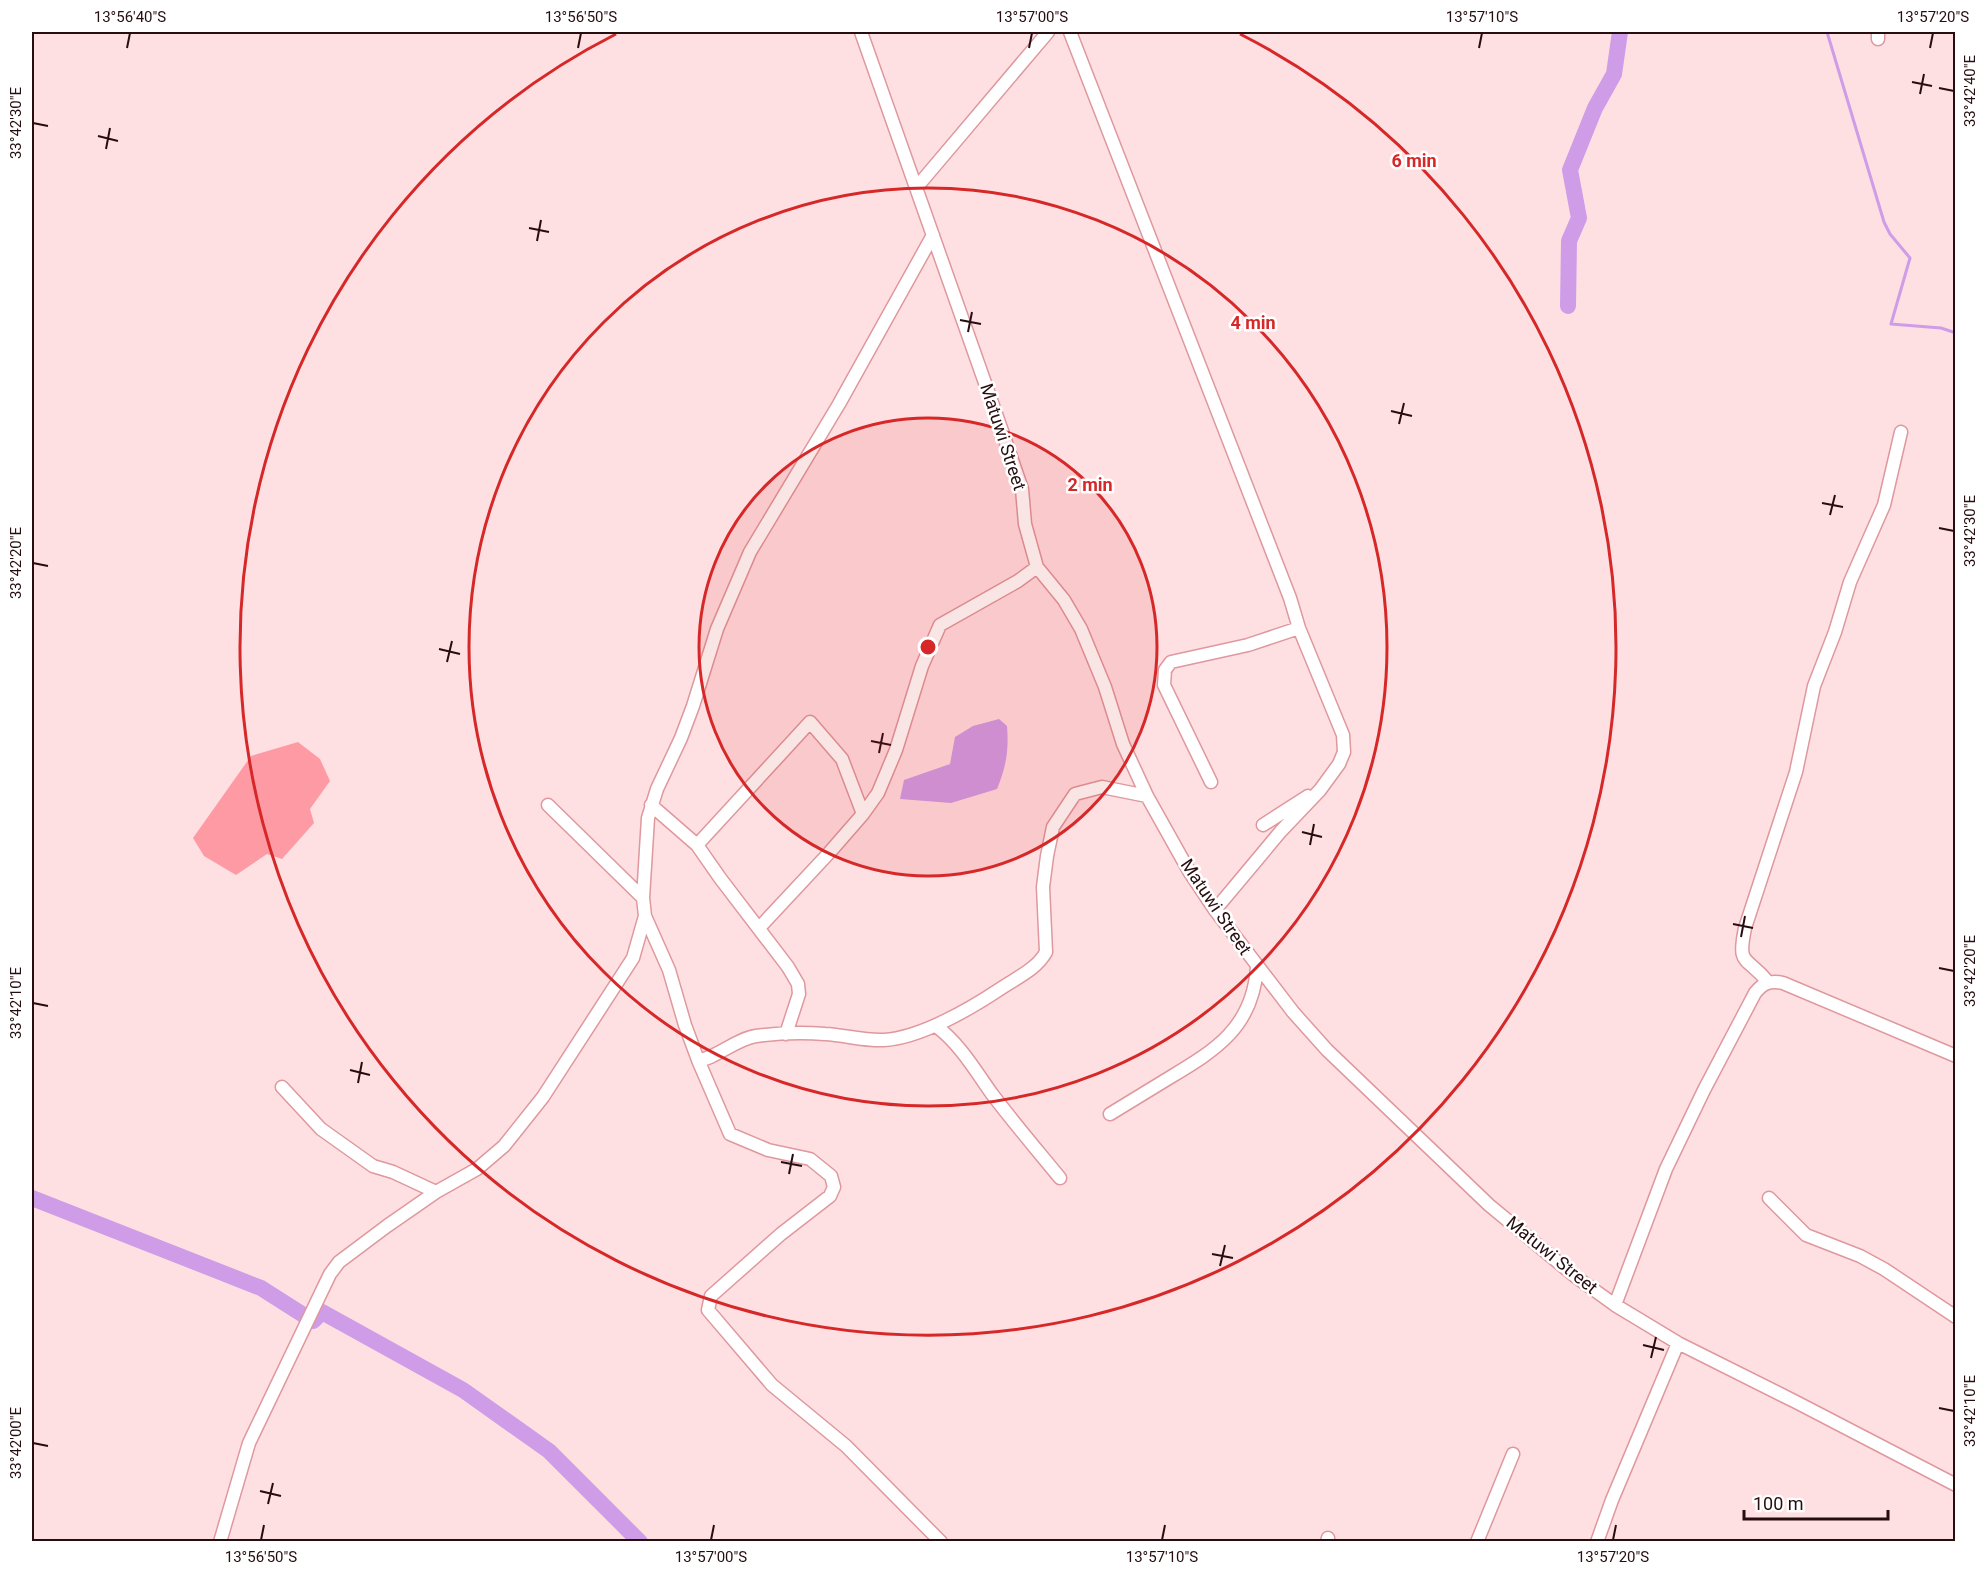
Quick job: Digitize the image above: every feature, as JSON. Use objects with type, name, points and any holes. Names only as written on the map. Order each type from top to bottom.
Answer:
[{"type":"street","name":"Matuwi Street","points":[[861,32],[1022,489],[1025,524],[1037,567],[1064,600],[1081,629],[1105,687],[1123,744],[1147,796],[1190,872],[1257,967],[1327,1050],[1443,1162],[1539,1247],[1615,1305],[1678,1343],[1956,1485]]},
{"type":"street","points":[[916,188],[1048,32]]},
{"type":"street","points":[[1070,32],[1290,598],[1299,628],[1343,735],[1344,752],[1339,764],[1215,910]]},
{"type":"street","points":[[933,235],[839,404],[750,552],[717,629],[681,738],[651,805],[648,818],[643,898],[645,915],[669,970],[685,1025],[730,1134],[768,1150],[810,1159],[831,1176],[834,1187],[830,1196],[781,1234],[711,1296],[708,1310],[772,1385],[846,1446],[941,1542]]},
{"type":"street","points":[[1768,982],[1744,959],[1742,953],[1745,928],[1796,772],[1814,686],[1835,632],[1850,582],[1884,505],[1901,432]]},
{"type":"street","points":[[760,927],[863,814],[878,794],[896,750],[922,666],[940,625],[1018,581],[1037,567]]},
{"type":"street","points":[[1211,782],[1164,685],[1165,670],[1171,662],[1248,645],[1299,628]]},
{"type":"street","points":[[697,845],[810,722],[842,759],[863,814]]},
{"type":"street","points":[[698,1060],[706,1060],[746,1039],[786,1034],[824,1034],[887,1040],[936,1026],[992,995],[1041,961],[1046,952],[1043,887],[1053,827],[1075,794],[1102,787],[1147,796]]},
{"type":"street","points":[[1263,825],[1320,789]]},
{"type":"street","points":[[548,805],[643,898]]},
{"type":"street","points":[[651,805],[697,845],[788,967],[798,984],[797,1002],[786,1034]]},
{"type":"street","points":[[220,1542],[249,1443],[330,1274],[339,1262],[436,1192],[477,1169],[504,1146],[528,1118],[561,1072],[594,1015],[633,958],[645,915]]},
{"type":"street","points":[[1110,1114],[1199,1061],[1230,1035],[1251,1000],[1257,967]]},
{"type":"street","points":[[1615,1305],[1666,1169],[1755,993],[1761,986],[1768,982],[1783,983],[1956,1056]]},
{"type":"street","points":[[936,1026],[948,1035],[963,1053],[993,1095],[1060,1178]]},
{"type":"street","points":[[282,1087],[321,1129],[373,1166],[393,1172],[436,1192]]},
{"type":"street","points":[[1769,1198],[1806,1235],[1860,1256],[1884,1269],[1956,1317]]},
{"type":"street","points":[[1597,1542],[1612,1500],[1678,1343]]},
{"type":"street","points":[[1477,1542],[1513,1454]]},
{"type":"shaded area","points":[[999,719],[1007,726],[1008,743],[1005,766],[997,789],[951,803],[900,799],[904,780],[950,764],[955,737],[973,726]]},
{"type":"shaded area","points":[[298,742],[320,759],[330,781],[310,809],[314,823],[282,859],[267,854],[236,875],[204,856],[193,838],[251,756]]},
{"type":"waterway","points":[[1568,306],[1569,241],[1579,218],[1570,170],[1595,108],[1614,74],[1620,32]]},
{"type":"waterway","points":[[1827,32],[1884,222],[1890,234],[1910,258],[1891,324],[1941,328],[1956,333]]},
{"type":"waterway","points":[[32,1198],[261,1288],[305,1316]]},
{"type":"waterway","points":[[313,1321],[322,1312],[463,1390],[549,1451],[640,1542]]}]
